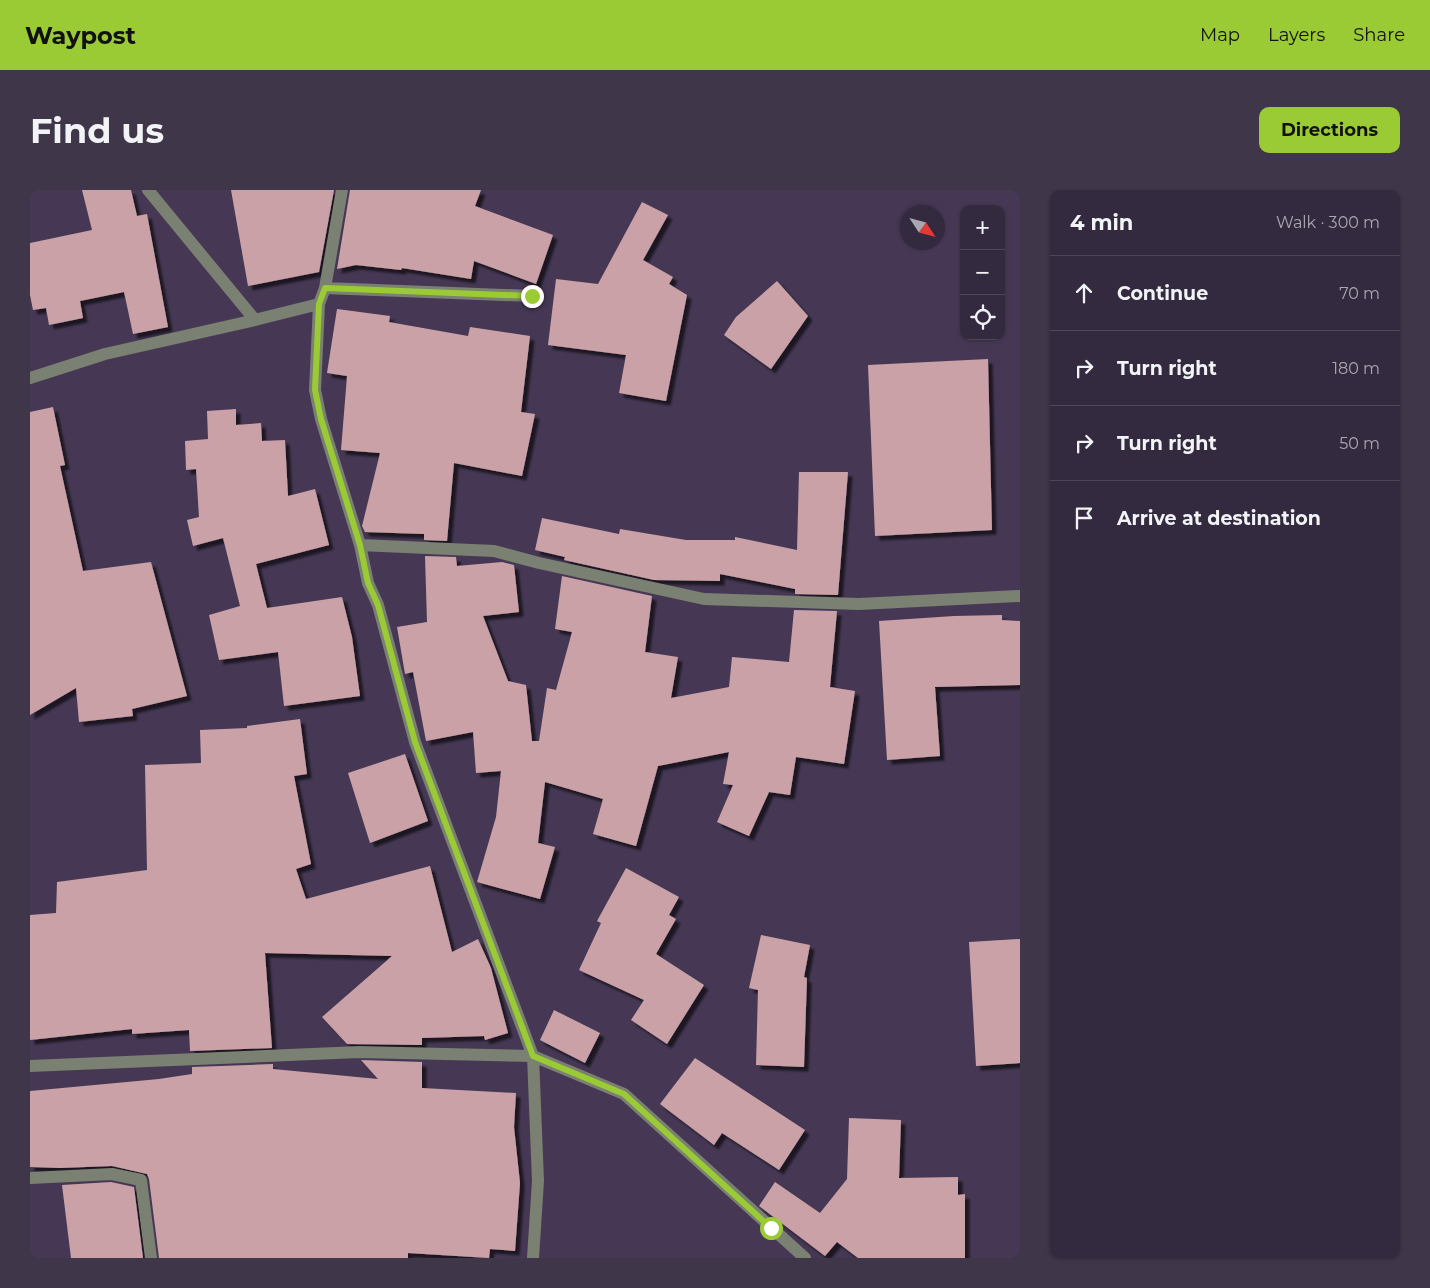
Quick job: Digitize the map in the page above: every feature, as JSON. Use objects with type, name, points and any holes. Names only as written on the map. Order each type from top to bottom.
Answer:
[{"type":"street","points":[[148,190],[255,320]]},
{"type":"street","points":[[342,190],[325,288],[319,304],[315,390],[321,419],[360,545],[368,583],[378,605],[415,742],[533,1056],[538,1181],[534,1258]]},
{"type":"street","points":[[325,288],[532,296]]},
{"type":"street","points":[[30,378],[105,354],[319,304]]},
{"type":"street","points":[[360,545],[494,551],[539,563],[704,599],[859,604],[1020,596]]},
{"type":"street","points":[[30,1066],[359,1052],[533,1056],[624,1094],[805,1258]]},
{"type":"street","points":[[30,1178],[112,1174],[141,1180],[150,1258]]},
{"type":"building","points":[[82,190],[131,190],[137,216],[147,214],[168,327],[133,334],[124,292],[80,301],[83,318],[49,325],[46,308],[33,310],[30,295],[30,243],[92,230]]},
{"type":"building","points":[[231,190],[334,190],[319,272],[248,286]]},
{"type":"building","points":[[350,190],[481,190],[475,206],[553,235],[536,284],[474,261],[471,279],[402,268],[401,270],[356,265],[337,269]]},
{"type":"building","points":[[642,202],[668,215],[643,260],[673,277],[669,284],[687,295],[666,401],[619,393],[626,355],[548,345],[556,279],[598,284]]},
{"type":"building","points":[[777,281],[808,316],[771,369],[724,335],[736,317]]},
{"type":"building","points":[[337,309],[390,316],[389,322],[468,336],[470,327],[530,336],[521,412],[535,414],[522,476],[454,463],[447,541],[424,540],[424,534],[365,532],[362,526],[380,453],[341,450],[347,376],[327,373]]},
{"type":"building","points":[[988,359],[992,530],[875,536],[868,365]]},
{"type":"building","points":[[53,407],[65,465],[60,466],[83,571],[151,562],[187,696],[132,709],[133,716],[79,722],[76,688],[30,715],[30,412]]},
{"type":"building","points":[[236,409],[236,425],[261,423],[262,441],[285,440],[288,496],[315,489],[329,545],[256,564],[267,608],[342,597],[352,637],[360,696],[284,706],[278,652],[219,660],[209,615],[240,606],[223,538],[193,546],[187,520],[199,517],[196,469],[186,470],[185,441],[208,439],[207,411]]},
{"type":"building","points":[[799,472],[848,472],[838,595],[795,594],[795,589],[720,574],[720,581],[654,580],[564,560],[565,557],[535,550],[542,518],[619,534],[620,529],[686,540],[735,540],[735,537],[797,550]]},
{"type":"building","points":[[425,556],[456,557],[457,566],[502,562],[514,565],[519,612],[483,616],[508,681],[526,685],[532,741],[539,741],[547,688],[556,690],[572,632],[555,629],[562,576],[652,596],[645,652],[678,657],[671,698],[729,687],[732,657],[789,662],[794,610],[837,611],[830,687],[855,691],[844,764],[796,757],[790,795],[769,792],[749,836],[717,822],[733,785],[723,784],[729,752],[658,766],[636,846],[593,834],[603,799],[545,782],[538,843],[555,847],[540,899],[477,882],[496,817],[501,771],[476,773],[473,732],[426,741],[413,672],[405,674],[397,627],[427,622]]},
{"type":"building","points":[[1002,615],[1002,620],[1020,621],[1020,685],[935,687],[940,756],[887,760],[879,621]]},
{"type":"building","points":[[300,719],[307,774],[294,776],[311,864],[296,869],[306,899],[430,866],[452,952],[478,939],[491,968],[508,1033],[485,1040],[484,1036],[422,1038],[422,1045],[347,1044],[322,1017],[392,956],[265,953],[272,1048],[190,1051],[189,1030],[132,1034],[132,1029],[30,1040],[30,915],[56,913],[57,882],[147,870],[145,765],[201,763],[200,730],[247,728],[247,726]]},
{"type":"building","points":[[405,754],[428,821],[370,843],[348,773]]},
{"type":"building","points":[[626,868],[679,897],[669,915],[676,919],[656,954],[704,985],[667,1044],[631,1020],[644,1000],[579,970],[601,923],[597,921]]},
{"type":"building","points":[[761,935],[810,945],[804,977],[807,978],[804,1067],[756,1065],[758,990],[749,988]]},
{"type":"building","points":[[1020,939],[1020,1063],[976,1066],[969,942]]},
{"type":"building","points":[[554,1010],[600,1033],[585,1063],[540,1040]]},
{"type":"building","points":[[695,1058],[805,1130],[779,1170],[722,1133],[714,1145],[660,1104]]},
{"type":"building","points":[[361,1060],[422,1062],[422,1088],[516,1093],[514,1127],[520,1183],[515,1251],[490,1249],[489,1258],[408,1253],[408,1258],[159,1258],[147,1174],[112,1166],[30,1167],[30,1091],[159,1079],[192,1074],[192,1067],[273,1064],[273,1069],[378,1079]]},
{"type":"building","points":[[849,1118],[901,1120],[899,1178],[958,1177],[958,1195],[965,1194],[965,1258],[858,1258],[837,1242],[825,1256],[759,1206],[775,1182],[820,1213],[847,1179]]},
{"type":"building","points":[[111,1182],[134,1187],[143,1258],[71,1258],[62,1185]]},
{"type":"route","points":[[532,296],[325,288],[319,304],[315,390],[321,419],[360,545],[368,583],[378,605],[415,742],[533,1056],[624,1094],[771,1228]]}]
